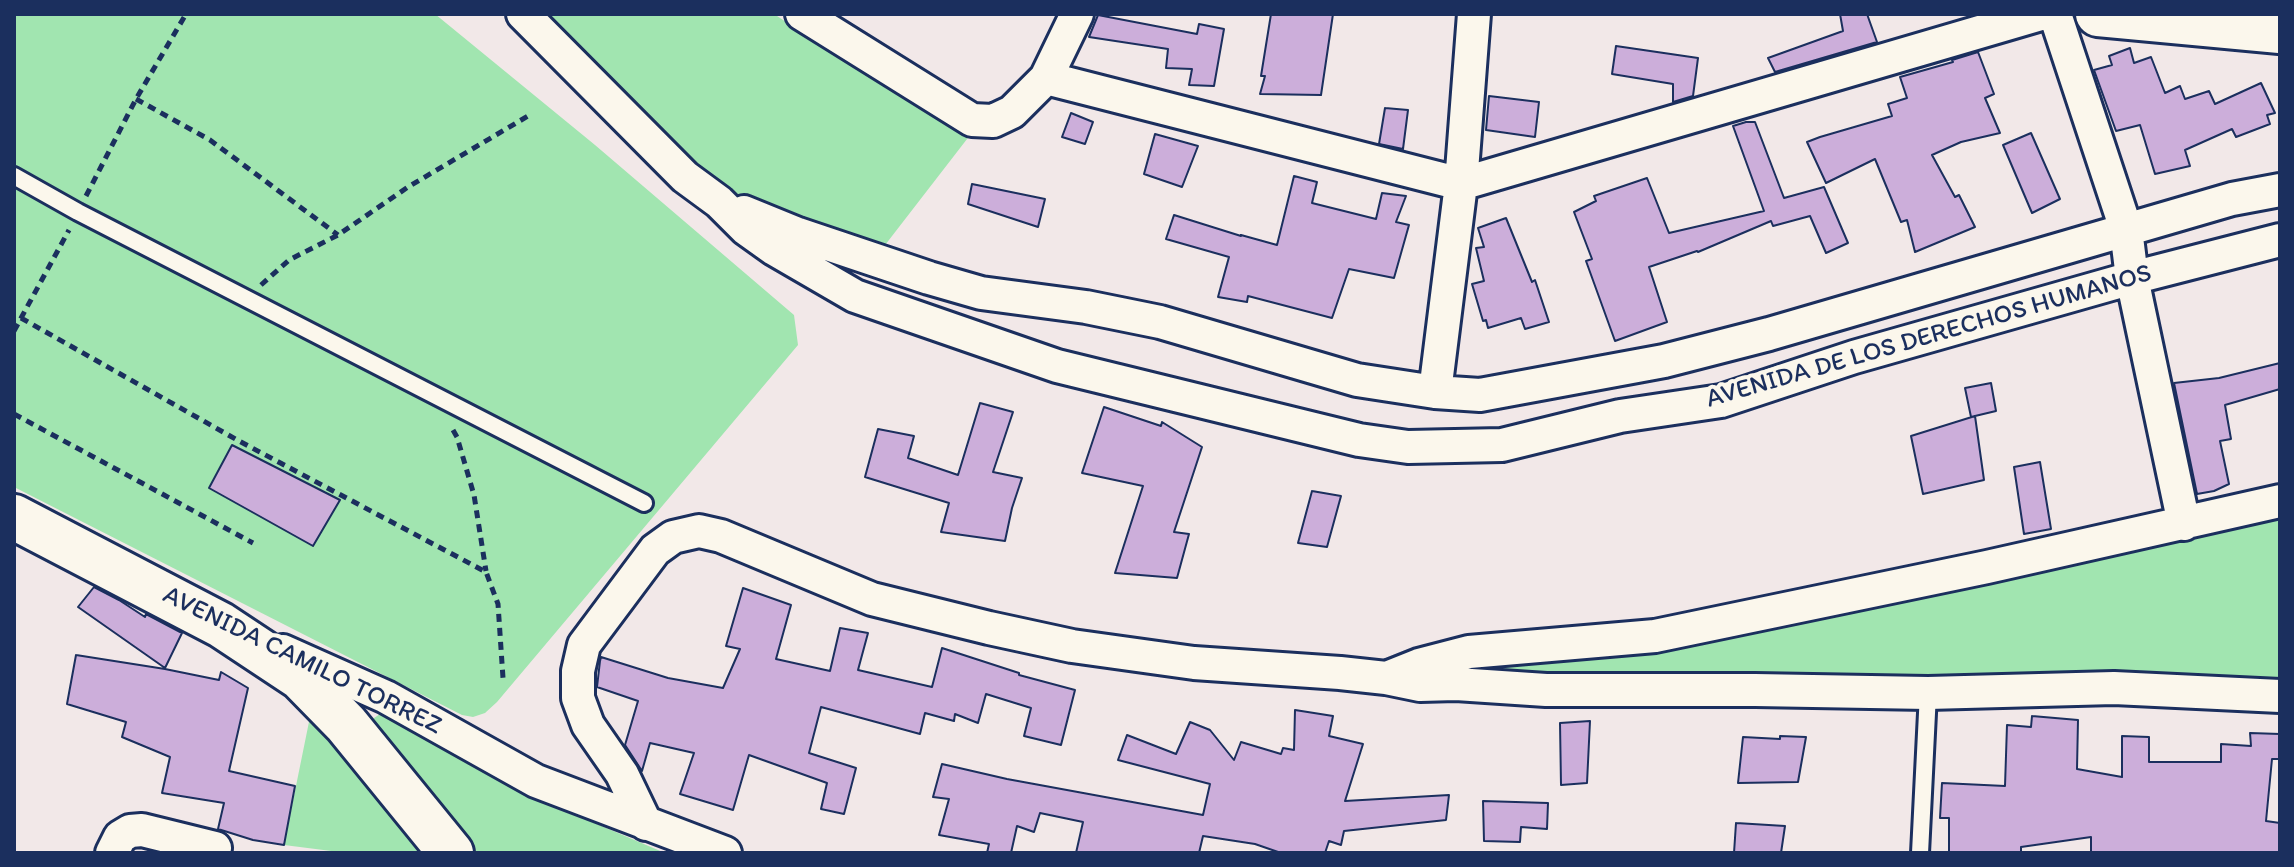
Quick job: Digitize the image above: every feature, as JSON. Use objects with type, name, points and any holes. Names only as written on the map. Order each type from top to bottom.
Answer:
[{"type":"street","name":"AVENIDA DE LOS DERECHOS HUMANOS","points":[[523,14],[685,177],[719,202],[746,229],[855,296],[1057,366],[1359,440],[1408,447],[1502,445],[1620,416],[1721,401],[1854,357],[2132,278],[2280,240]]},
{"type":"street","points":[[802,14],[841,25],[972,120],[993,121],[1012,112],[1046,78],[1077,14]]},
{"type":"street","points":[[1435,392],[1461,184],[1474,14]]},
{"type":"street","points":[[1046,78],[1461,184],[2041,14]]},
{"type":"street","points":[[2055,14],[2126,229],[2132,278],[2184,524]]},
{"type":"street","points":[[2098,14],[2280,31]]},
{"type":"street","name":"AVENIDA DE LOS DERECHOS HUMANOS","points":[[719,202],[798,234],[981,293],[1086,307],[1160,322],[1357,380],[1435,392],[1480,395],[1664,361],[1769,334],[2232,199],[2280,190]]},
{"type":"street","points":[[1386,678],[1419,665],[1469,652],[1655,636],[2280,501]]},
{"type":"street","name":"AVENIDA CAMILO TORREZ","points":[[14,517],[221,625],[386,697],[536,781],[725,853]]},
{"type":"street","points":[[646,824],[622,774],[588,725],[578,698],[578,671],[584,645],[655,550],[673,537],[699,531],[721,536],[872,599],[1072,646],[1194,663],[1340,673],[1420,685],[1456,684],[1546,690],[1739,689],[1928,693],[2114,688],[2280,696]]},
{"type":"street","points":[[221,625],[301,678],[346,724],[451,853]]},
{"type":"street","points":[[112,853],[120,837],[130,831],[142,830],[215,848]]},
{"type":"lane","points":[[14,176],[78,212],[644,503]]},
{"type":"lane","points":[[1920,853],[1928,693]]},
{"type":"path","points":[[14,331],[136,99],[186,14]]},
{"type":"path","points":[[136,99],[210,140],[338,235]]},
{"type":"path","points":[[246,298],[289,260],[338,235],[408,187],[528,116]]},
{"type":"path","points":[[21,318],[239,441],[486,572]]},
{"type":"path","points":[[433,394],[457,437],[474,495],[486,572],[498,604],[503,678]]},
{"type":"path","points":[[14,414],[253,543]]},
{"type":"green space","points":[[14,14],[435,14],[595,145],[794,315],[798,345],[497,702],[485,713],[473,717],[462,715],[14,487]]},
{"type":"green space","points":[[538,14],[774,14],[865,74],[974,130],[882,249],[803,224],[725,193],[690,165]]},
{"type":"green space","points":[[2280,513],[2280,683],[2178,675],[1531,673],[1470,670],[1460,666]]},
{"type":"green space","points":[[311,712],[424,853],[347,853],[284,845]]},
{"type":"green space","points":[[388,714],[550,804],[665,853],[476,853],[376,732],[372,725],[374,718]]},
{"type":"building","points":[[1271,14],[1333,14],[1321,95],[1260,94],[1265,76],[1261,76]]},
{"type":"building","points":[[1840,14],[1867,14],[1877,42],[1775,72],[1768,58],[1843,31]]},
{"type":"building","points":[[1098,15],[1197,34],[1199,24],[1224,29],[1214,86],[1189,85],[1192,69],[1166,68],[1168,49],[1089,37]]},
{"type":"building","points":[[1616,46],[1698,58],[1693,96],[1673,102],[1673,84],[1612,74]]},
{"type":"building","points":[[2130,48],[2134,63],[2151,57],[2165,93],[2180,86],[2185,99],[2209,91],[2215,104],[2261,83],[2275,113],[2267,115],[2270,124],[2236,137],[2232,129],[2185,150],[2190,166],[2155,174],[2140,125],[2116,131],[2094,70],[2112,65],[2109,56]]},
{"type":"building","points":[[1978,52],[1994,94],[1985,98],[2000,133],[1961,142],[1932,155],[1955,197],[1959,195],[1975,227],[1915,252],[1907,220],[1901,222],[1875,159],[1826,183],[1807,142],[1892,116],[1888,104],[1907,98],[1900,77]]},
{"type":"building","points":[[1489,96],[1539,102],[1535,137],[1486,130]]},
{"type":"building","points":[[1385,108],[1408,110],[1403,149],[1379,144]]},
{"type":"building","points":[[1071,113],[1093,122],[1085,144],[1062,137]]},
{"type":"building","points":[[1755,122],[1784,198],[1824,187],[1848,243],[1826,253],[1810,216],[1773,226],[1771,221],[1698,252],[1649,267],[1667,322],[1615,341],[1586,261],[1592,259],[1574,212],[1596,201],[1594,196],[1647,178],[1669,233],[1764,211],[1733,126]]},
{"type":"building","points":[[2031,133],[2060,199],[2032,213],[2003,145]]},
{"type":"building","points":[[1155,134],[1198,146],[1182,187],[1144,174]]},
{"type":"building","points":[[1294,176],[1317,182],[1312,203],[1376,219],[1382,193],[1406,196],[1396,222],[1409,225],[1394,278],[1349,269],[1332,318],[1248,296],[1247,302],[1218,297],[1229,257],[1166,239],[1174,215],[1277,245]]},
{"type":"building","points":[[972,184],[1045,199],[1038,227],[968,204]]},
{"type":"building","points":[[1506,218],[1532,282],[1535,280],[1549,322],[1525,329],[1521,318],[1488,328],[1472,284],[1484,281],[1476,248],[1484,247],[1478,228]]},
{"type":"building","points":[[2280,363],[2280,389],[2225,405],[2231,439],[2220,441],[2229,484],[2197,494],[2174,383],[2219,378]]},
{"type":"building","points":[[1991,383],[1996,411],[1971,417],[1965,388]]},
{"type":"building","points":[[980,403],[1013,412],[993,472],[1022,478],[1005,541],[941,532],[949,503],[865,477],[878,429],[914,436],[908,458],[958,475]]},
{"type":"building","points":[[1104,407],[1161,426],[1162,422],[1202,447],[1174,532],[1189,534],[1177,578],[1115,573],[1143,486],[1082,473]]},
{"type":"building","points":[[1975,416],[1984,480],[1923,494],[1911,436]]},
{"type":"building","points":[[232,445],[340,500],[313,546],[209,488]]},
{"type":"building","points":[[2040,462],[2051,529],[2024,534],[2014,467]]},
{"type":"building","points":[[1312,491],[1341,496],[1327,547],[1298,543]]},
{"type":"building","points":[[94,587],[145,617],[146,614],[182,633],[165,668],[78,607]]},
{"type":"building","points":[[743,588],[791,605],[776,659],[830,671],[840,628],[868,633],[858,670],[932,687],[942,648],[1019,675],[1075,690],[1061,745],[1024,736],[1031,708],[986,694],[978,723],[955,714],[954,721],[925,713],[920,734],[821,707],[809,753],[856,768],[844,814],[821,809],[827,783],[749,755],[733,810],[680,794],[694,753],[650,743],[642,771],[625,745],[638,701],[597,687],[601,657],[668,678],[723,688],[740,649],[726,646]]},
{"type":"building","points":[[76,655],[219,680],[221,672],[248,688],[229,771],[295,786],[284,845],[253,840],[218,829],[224,803],[162,793],[170,757],[122,737],[126,722],[67,704]]},
{"type":"building","points":[[1295,710],[1333,716],[1329,736],[1363,744],[1345,801],[1449,795],[1446,820],[1344,831],[1341,845],[1329,841],[1325,853],[1281,853],[1255,844],[1203,836],[1199,853],[1076,853],[1083,822],[1040,813],[1034,832],[1017,826],[1011,853],[987,853],[989,844],[939,835],[949,799],[933,797],[942,764],[1203,815],[1210,784],[1118,760],[1127,735],[1176,754],[1190,722],[1210,730],[1234,760],[1241,742],[1281,754],[1283,748],[1294,750]]},
{"type":"building","points":[[2032,716],[2078,720],[2077,769],[2122,777],[2122,736],[2149,737],[2149,762],[2221,762],[2221,744],[2251,746],[2250,733],[2280,734],[2280,759],[2272,759],[2266,821],[2280,823],[2280,853],[2091,853],[2091,837],[2021,847],[2021,853],[1949,853],[1949,818],[1940,818],[1942,783],[2005,786],[2007,725],[2031,727]]},
{"type":"building","points":[[1590,721],[1587,783],[1561,785],[1560,723]]},
{"type":"building","points":[[1780,736],[1806,737],[1798,782],[1738,783],[1743,737],[1780,739]]},
{"type":"building","points":[[1483,801],[1548,803],[1547,829],[1521,827],[1520,842],[1484,841]]},
{"type":"building","points":[[1736,823],[1785,826],[1781,853],[1734,853]]}]
